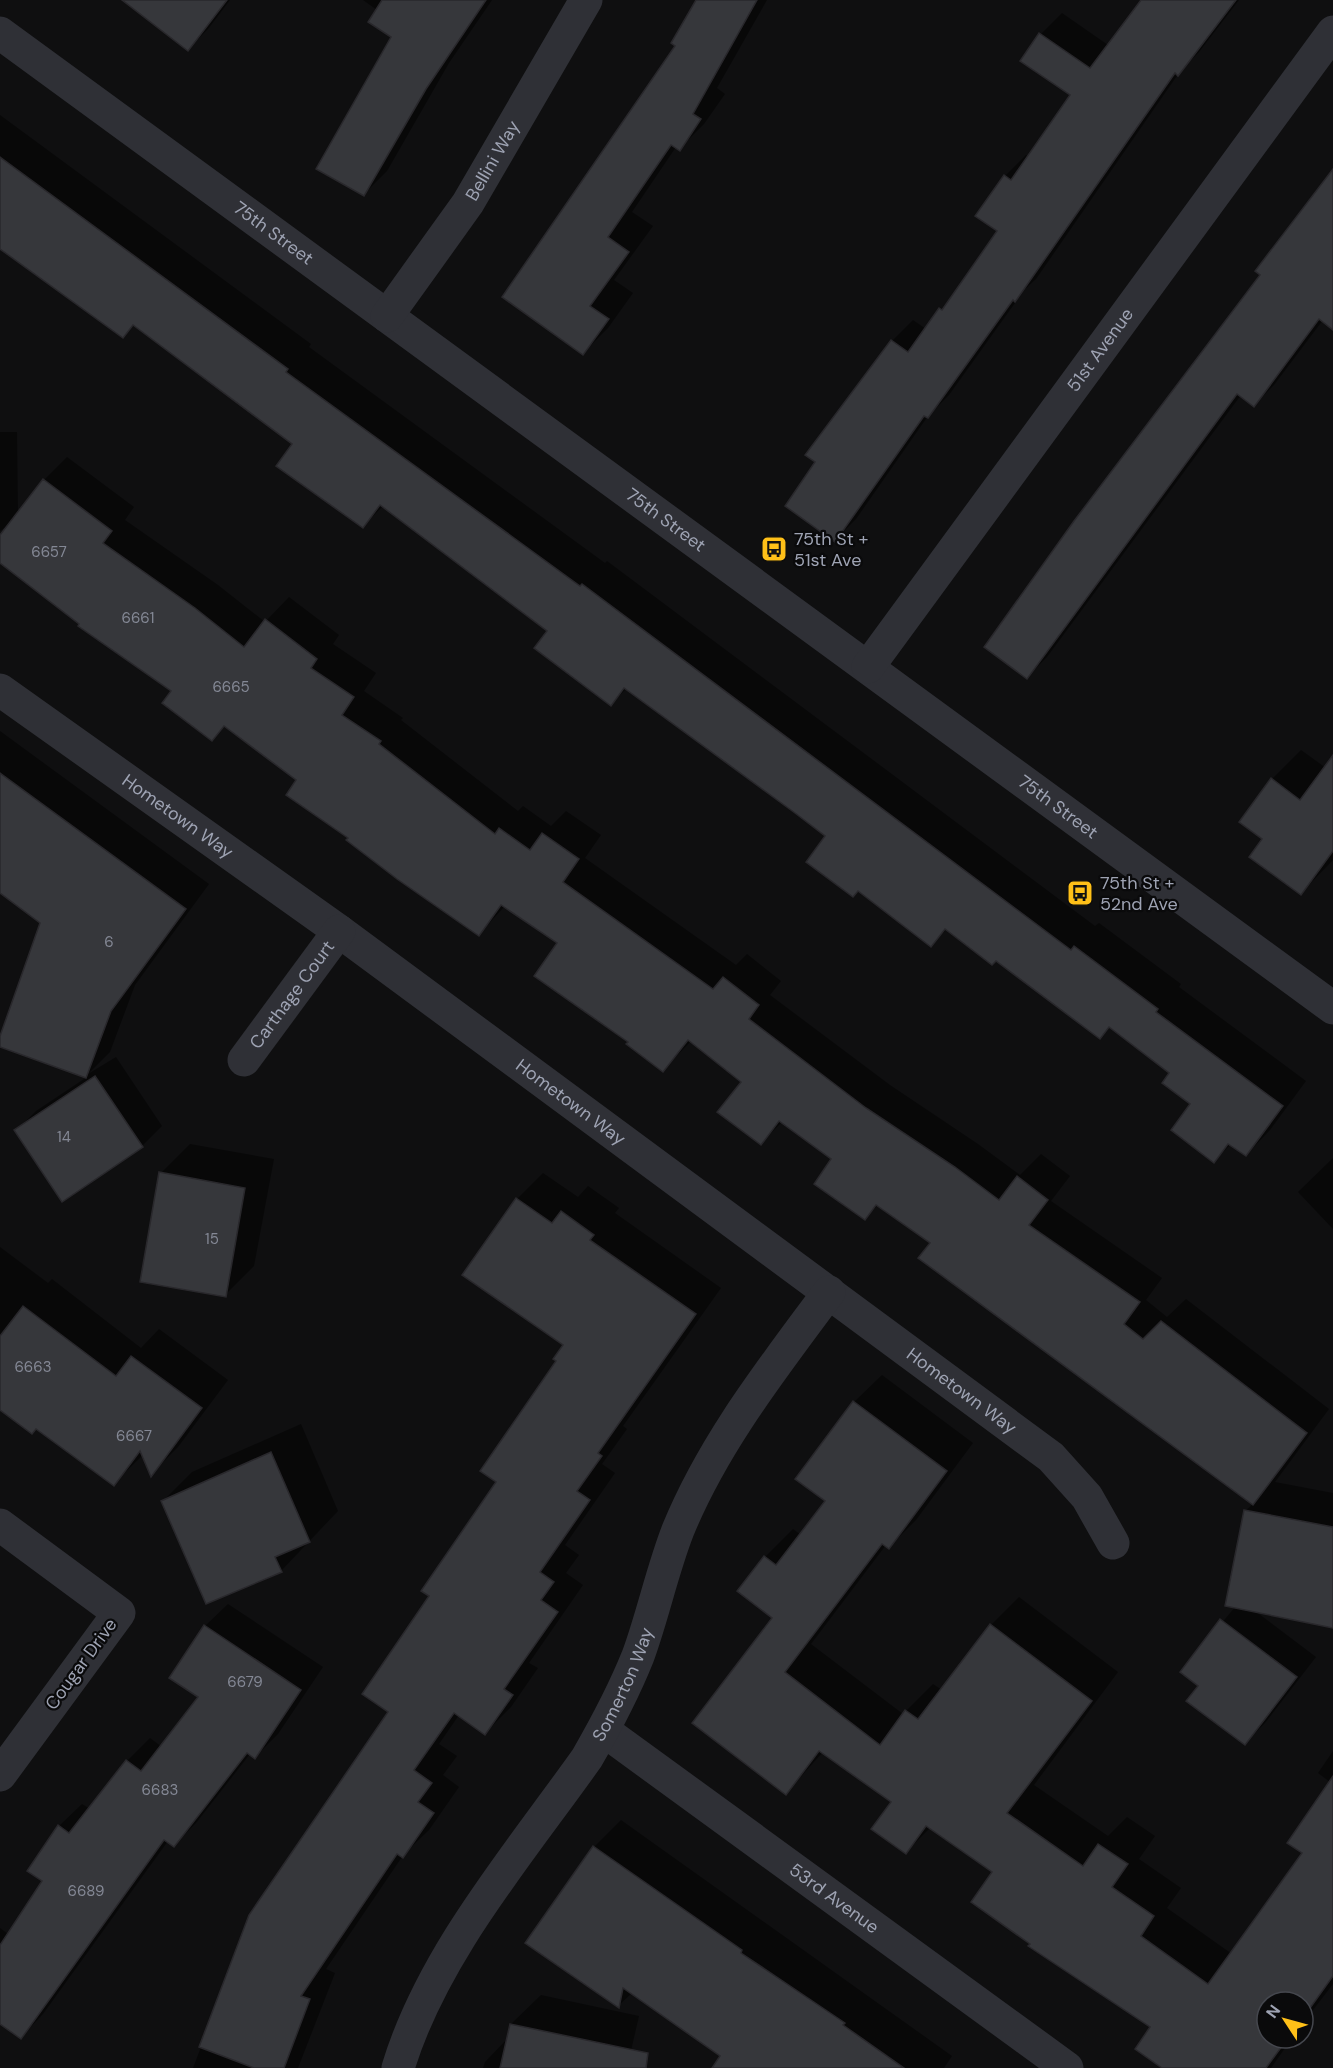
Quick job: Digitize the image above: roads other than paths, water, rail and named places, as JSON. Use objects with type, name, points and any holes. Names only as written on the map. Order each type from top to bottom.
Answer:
[{"type":"street","name":"Bellini Way","points":[[387,316],[468,203],[586,0]]},
{"type":"street","name":"75th Street","points":[[0,33],[1331,1002]]},
{"type":"street","name":"51st Avenue","points":[[868,667],[1333,33]]},
{"type":"street","name":"Hometown Way","points":[[0,690],[339,931],[1052,1457],[1087,1497],[1113,1543]]},
{"type":"street","name":"Carthage Court","points":[[244,1060],[339,931]]},
{"type":"street","name":"Somerton Way","points":[[398,2068],[406,2041],[434,1979],[466,1929],[587,1758],[603,1730],[637,1657],[678,1531],[710,1463],[757,1390],[829,1292]]},
{"type":"street","name":"Cougar Drive","points":[[0,1525],[118,1613],[0,1775]]},
{"type":"street","name":"53rd Avenue","points":[[603,1730],[1067,2068]]},
{"type":"place","name":"75th St + 51st Ave","points":[[774,549]]},
{"type":"place","name":"75th St + 52nd Ave","points":[[1080,893]]}]
